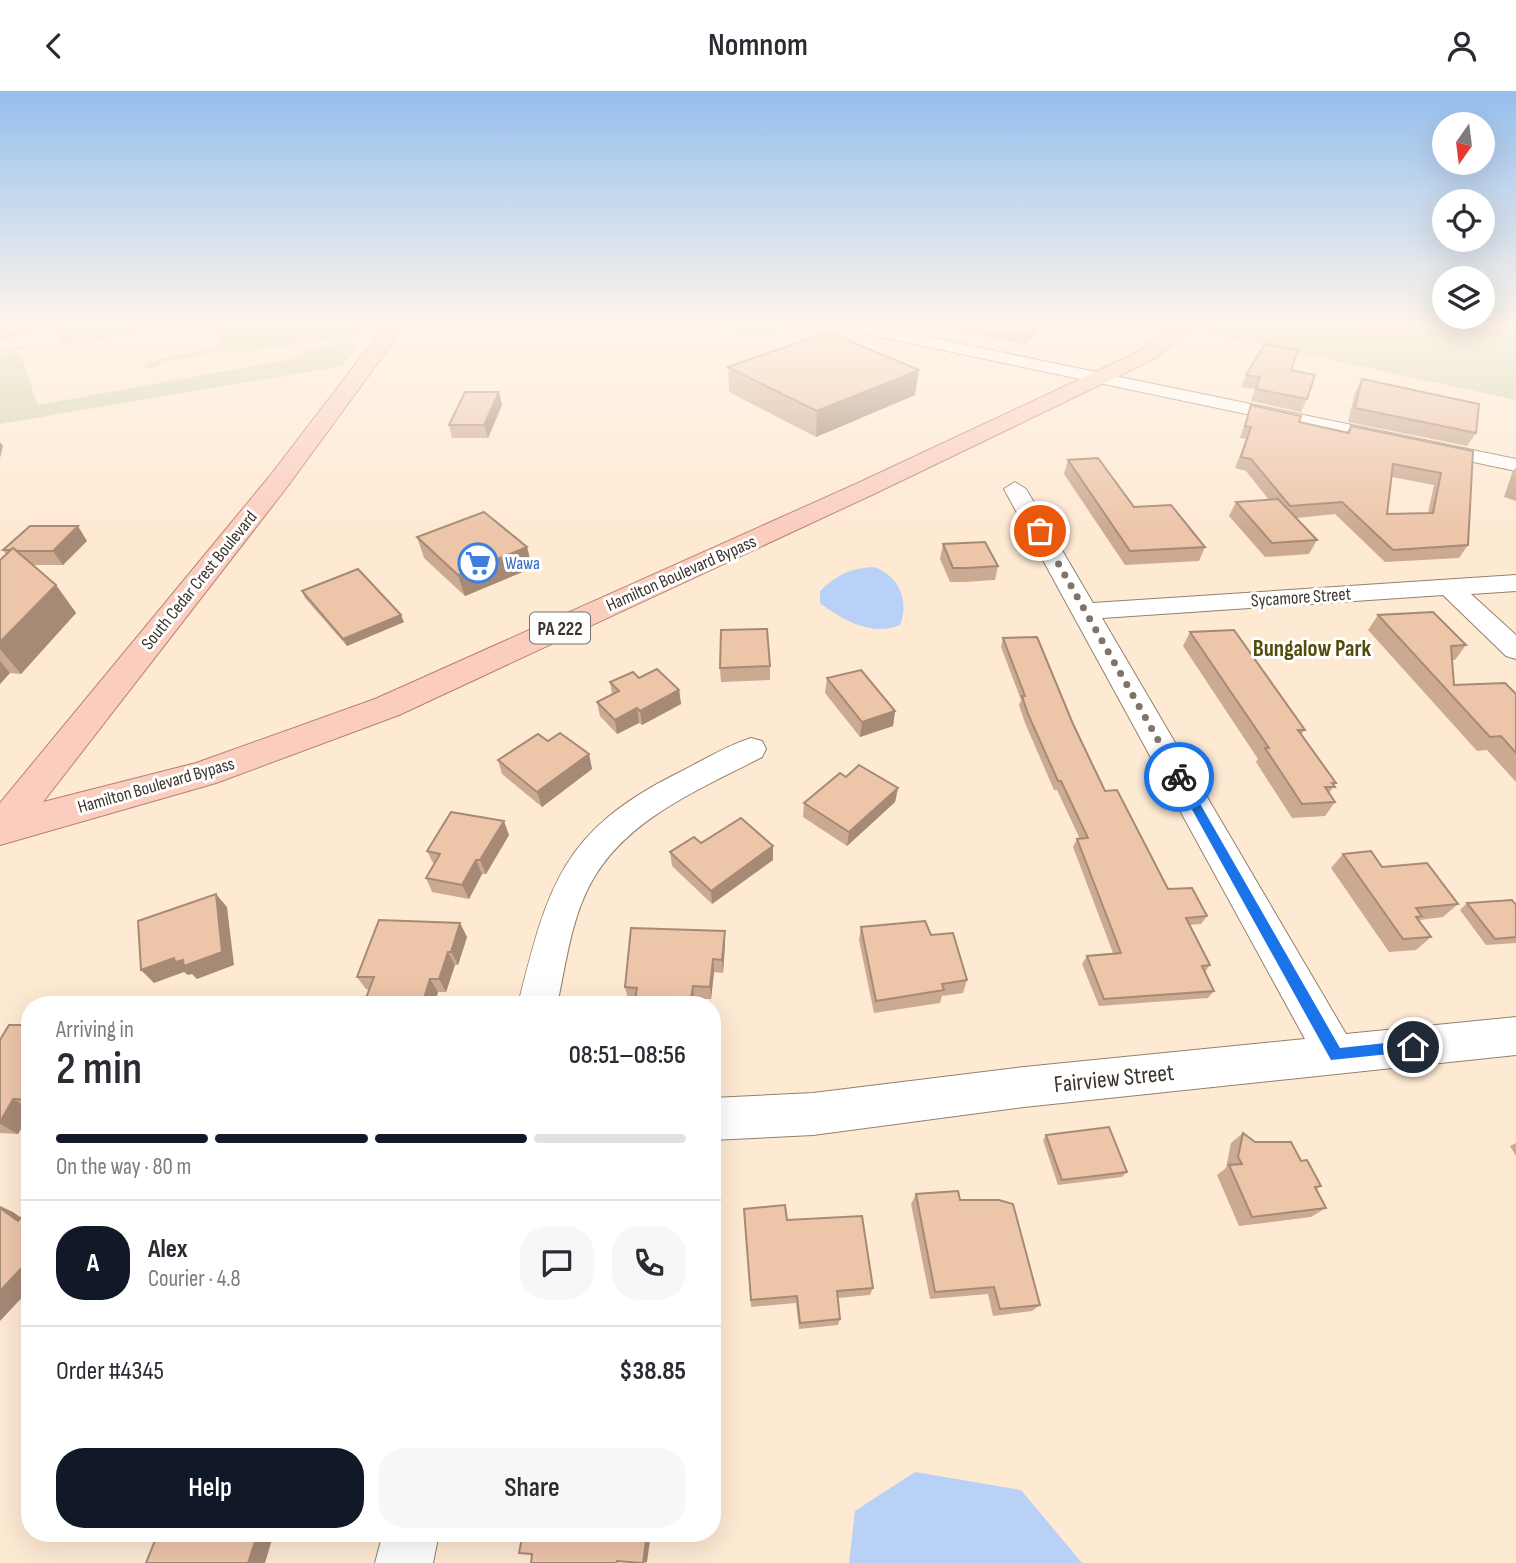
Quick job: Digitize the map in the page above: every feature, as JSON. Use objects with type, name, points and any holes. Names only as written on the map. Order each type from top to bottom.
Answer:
[{"type":"main road","name":"South Cedar Crest Boulevard","points":[[1,828],[278,482],[343,396]]},
{"type":"main road","name":"Hamilton Boulevard Bypass","points":[[1,828],[203,774],[387,707],[867,488],[1062,396]]},
{"type":"street","points":[[1184,396],[1516,465]]},
{"type":"street","points":[[1015,489],[1336,1055]]},
{"type":"street","name":"Sycamore Street","points":[[1086,611],[1516,583]]},
{"type":"street","points":[[1449,587],[1516,650]]},
{"type":"street","points":[[540,996],[567,897],[596,847],[642,809],[751,749]]},
{"type":"street","name":"Fairview Street","points":[[721,1119],[813,1114],[1024,1087],[1516,1036]]},
{"type":"street","points":[[404,1563],[409,1542]]},
{"type":"green space","points":[[0,396],[35,396],[38,405],[89,396],[167,396],[0,424]]},
{"type":"green space","points":[[1496,396],[1516,396],[1516,400]]},
{"type":"water","points":[[873,567],[889,576],[900,590],[904,607],[900,625],[879,629],[858,625],[820,603],[820,591],[832,581],[844,573]]},
{"type":"water","points":[[915,1472],[1021,1490],[1082,1563],[849,1563],[855,1511]]},
{"type":"building","points":[[463,396],[497,396],[484,425],[449,425]]},
{"type":"building","points":[[786,396],[855,396],[817,411]]},
{"type":"building","points":[[1358,396],[1440,396],[1479,404],[1476,433],[1355,408]]},
{"type":"building","points":[[1251,405],[1301,416],[1299,422],[1349,433],[1351,426],[1473,451],[1468,545],[1393,550],[1342,502],[1290,506],[1251,459],[1241,457],[1251,427],[1245,426]],"holes":[[[1393,464],[1441,473],[1433,513],[1387,514]]]},
{"type":"building","points":[[1098,458],[1134,507],[1171,505],[1205,547],[1130,551],[1068,460]]},
{"type":"building","points":[[1278,499],[1317,540],[1272,543],[1236,502]]},
{"type":"building","points":[[484,512],[527,547],[458,575],[417,537]]},
{"type":"building","points":[[30,526],[78,526],[53,551],[17,551],[13,548],[3,550]]},
{"type":"building","points":[[985,542],[998,566],[953,568],[943,544]]},
{"type":"building","points":[[13,548],[56,585],[0,642],[0,560]]},
{"type":"building","points":[[358,569],[401,615],[343,639],[302,591]]},
{"type":"building","points":[[1433,612],[1466,645],[1451,646],[1454,685],[1505,683],[1516,694],[1516,753],[1501,736],[1490,737],[1378,615]]},
{"type":"building","points":[[767,629],[770,666],[720,668],[721,630]]},
{"type":"building","points":[[1234,630],[1305,730],[1298,730],[1336,783],[1332,783],[1335,787],[1325,787],[1335,802],[1302,804],[1265,748],[1269,748],[1190,632]]},
{"type":"building","points":[[1037,637],[1073,724],[1105,791],[1117,790],[1168,889],[1192,888],[1207,916],[1186,918],[1210,965],[1202,966],[1214,991],[1104,999],[1087,956],[1121,953],[1077,839],[1088,838],[1061,781],[1058,781],[1028,714],[1022,696],[1025,696],[1003,638]]},
{"type":"building","points":[[657,669],[679,690],[640,711],[637,708],[615,720],[597,702],[619,691],[610,682],[633,672],[639,678]]},
{"type":"building","points":[[861,670],[895,711],[862,722],[827,678]]},
{"type":"building","points":[[560,733],[589,754],[537,792],[498,760],[538,734],[548,741]]},
{"type":"building","points":[[859,765],[898,788],[849,832],[804,803],[840,773],[846,777]]},
{"type":"building","points":[[451,812],[504,821],[462,885],[426,878],[440,854],[427,851]]},
{"type":"building","points":[[741,818],[773,846],[711,891],[670,852],[694,837],[701,843]]},
{"type":"building","points":[[1371,851],[1382,867],[1427,863],[1458,904],[1416,908],[1422,916],[1416,917],[1431,937],[1403,939],[1343,854]]},
{"type":"building","points":[[216,894],[222,952],[184,966],[183,960],[175,962],[174,958],[141,970],[138,921]]},
{"type":"building","points":[[1512,900],[1516,905],[1516,937],[1495,939],[1467,903]]},
{"type":"building","points":[[379,920],[460,923],[439,979],[430,979],[425,996],[367,996],[374,977],[357,977]]},
{"type":"building","points":[[925,921],[931,935],[953,933],[967,980],[942,984],[944,990],[876,1001],[861,927]]},
{"type":"building","points":[[631,928],[725,931],[722,960],[713,959],[710,987],[693,986],[691,996],[636,996],[637,988],[625,987]]},
{"type":"building","points":[[9,1025],[21,1025],[21,1099],[13,1099],[0,1122],[0,1040]]},
{"type":"building","points":[[1109,1127],[1127,1172],[1062,1180],[1046,1135]]},
{"type":"building","points":[[1243,1133],[1255,1142],[1291,1142],[1301,1161],[1307,1160],[1321,1186],[1315,1187],[1326,1208],[1252,1217],[1229,1165],[1242,1164],[1238,1157]]},
{"type":"building","points":[[958,1191],[960,1200],[999,1200],[1013,1204],[1040,1305],[1000,1309],[994,1287],[935,1292],[916,1194]]},
{"type":"building","points":[[785,1205],[787,1220],[862,1216],[873,1288],[837,1291],[840,1319],[800,1323],[797,1296],[751,1300],[744,1209]]},
{"type":"building","points":[[0,1208],[18,1221],[21,1218],[21,1269],[0,1291]]},
{"type":"building","points":[[154,1542],[255,1542],[248,1563],[146,1563]]},
{"type":"building","points":[[521,1542],[646,1542],[643,1563],[531,1563],[532,1554],[519,1553]]},
{"type":"way so far","points":[[1040,531],[1179,777]]},
{"type":"place","name":"Wawa","points":[[478,563]]},
{"type":"district","name":"Bungalow Park","points":[[1312,648]]},
{"type":"route","points":[[1179,777],[1336,1055],[1413,1047]]}]
